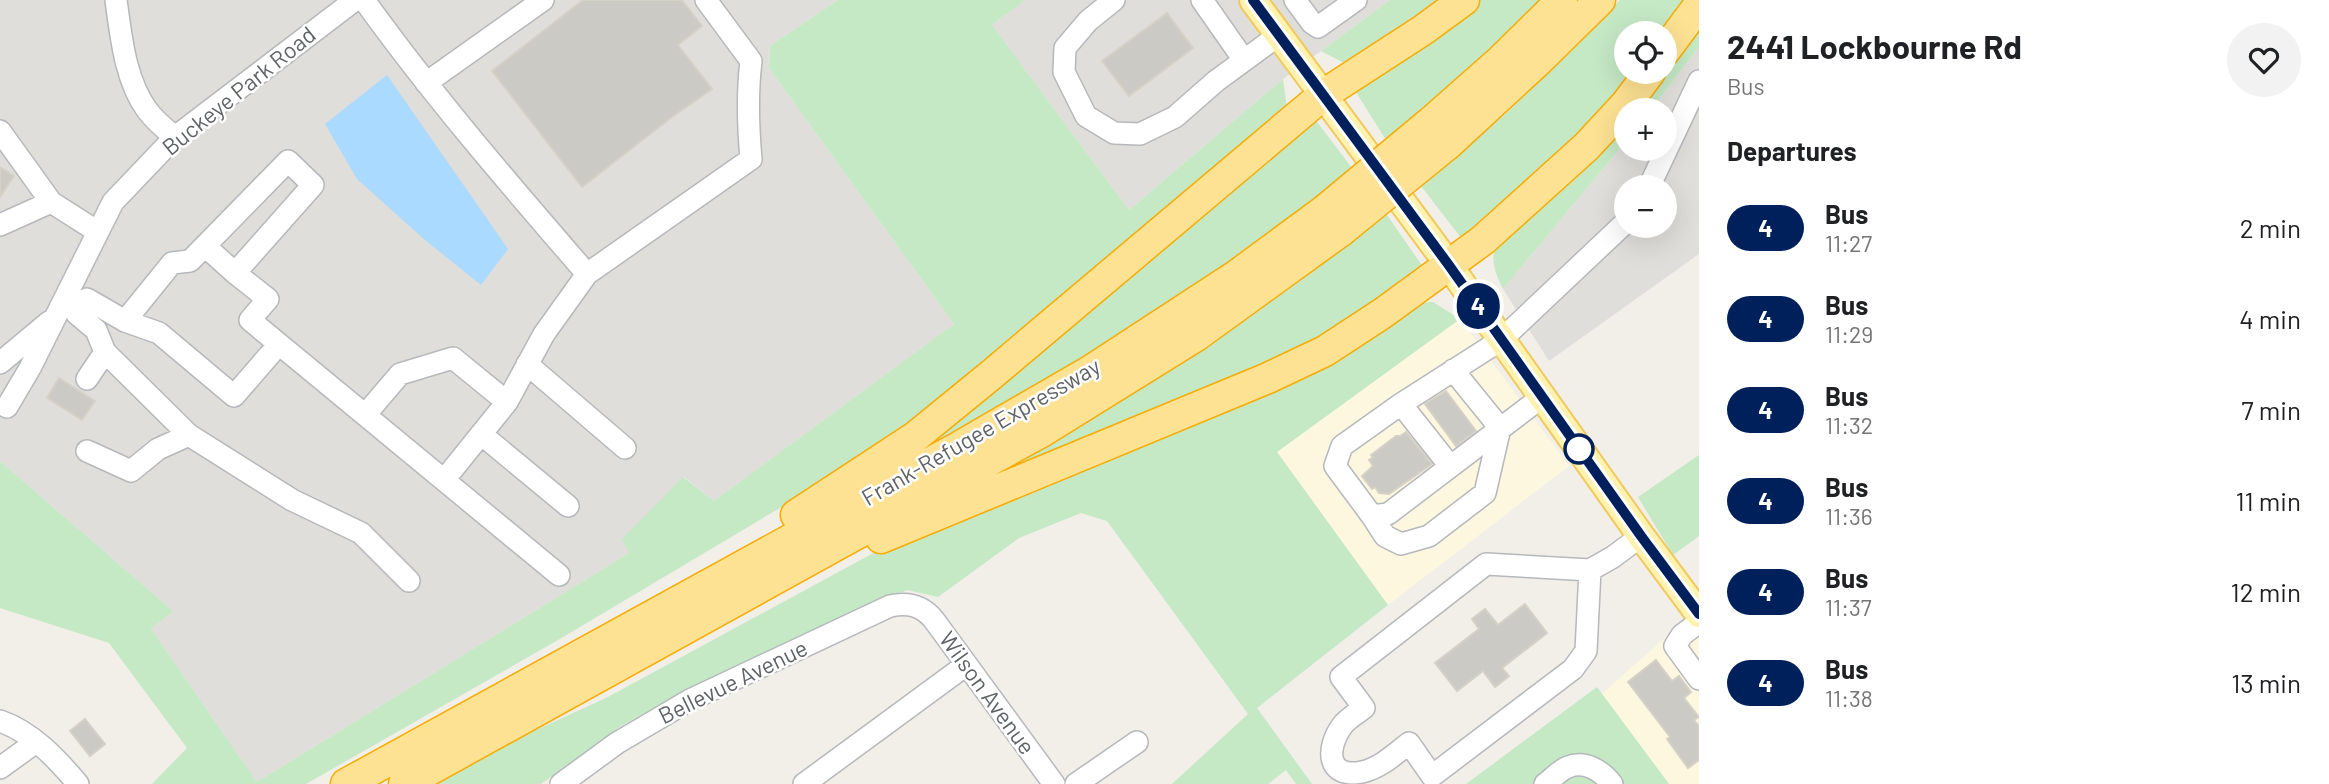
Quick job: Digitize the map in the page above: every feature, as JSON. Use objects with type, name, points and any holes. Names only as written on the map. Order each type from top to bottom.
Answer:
[{"type":"highway","points":[[692,592],[734,555],[915,437],[1323,95],[1464,0]]},
{"type":"highway","name":"Frank-Refugee Expressway","points":[[1440,132],[1501,60],[1562,0]]},
{"type":"highway","name":"Frank-Refugee Expressway","points":[[404,784],[1043,431],[1196,336],[1440,132],[1538,61],[1600,0]]},
{"type":"highway","points":[[1677,35],[1699,5]]},
{"type":"highway","points":[[811,557],[862,546],[1325,352],[1483,240],[1578,155],[1641,84]]},
{"type":"highway","name":"Frank-Refugee Expressway","points":[[346,784],[968,441],[1090,371],[1237,275],[1333,220]]},
{"type":"main road","points":[[1254,0],[1448,264],[1699,614]]},
{"type":"street","points":[[116,0],[122,41],[134,84],[146,109],[175,137]]},
{"type":"street","name":"Buckeye Park Road","points":[[7,407],[54,319],[73,298],[98,232],[113,202],[175,137],[355,0]]},
{"type":"street","points":[[364,0],[467,134],[587,274]]},
{"type":"street","points":[[422,78],[542,0]]},
{"type":"street","points":[[444,480],[507,402],[544,334],[587,274],[751,159],[748,106],[751,61],[706,0]]},
{"type":"street","points":[[1114,0],[1088,21],[1065,48],[1064,72],[1086,116],[1114,133],[1140,134],[1175,117],[1279,35]]},
{"type":"street","points":[[1202,0],[1244,60]]},
{"type":"street","points":[[1295,0],[1318,27],[1356,0]]},
{"type":"street","points":[[1655,175],[1699,81]]},
{"type":"street","points":[[0,131],[51,202],[98,232]]},
{"type":"street","points":[[125,321],[172,263],[190,261],[288,161],[313,185],[235,273]]},
{"type":"street","points":[[0,225],[51,202]]},
{"type":"street","points":[[1500,428],[1485,493],[1429,536],[1401,544],[1385,536],[1335,466],[1342,446],[1401,404],[1501,340],[1614,233]]},
{"type":"street","points":[[205,246],[268,299],[250,320],[559,575]]},
{"type":"street","points":[[279,344],[234,396],[159,333],[125,321],[87,299],[73,298],[78,314],[96,330],[105,352],[189,435],[292,500],[361,533],[409,581]]},
{"type":"street","points":[[0,363],[54,319]]},
{"type":"street","points":[[87,379],[105,352]]},
{"type":"street","points":[[365,415],[401,373],[453,358],[507,402]]},
{"type":"street","points":[[527,364],[625,448]]},
{"type":"street","points":[[1454,370],[1500,428]]},
{"type":"street","points":[[1372,516],[1388,514],[1542,397]]},
{"type":"street","points":[[1401,404],[1450,466]]},
{"type":"street","points":[[481,434],[568,506]]},
{"type":"street","points":[[88,451],[131,471],[158,449],[189,435]]},
{"type":"street","points":[[1590,570],[1586,650],[1573,669],[1432,776],[1409,743],[1381,765],[1362,772],[1346,773],[1335,767],[1331,758],[1332,746],[1343,725],[1364,708],[1341,677],[1486,564],[1590,570],[1641,536]]},
{"type":"street","name":"Bellevue Avenue","points":[[561,784],[617,743],[690,700],[890,606],[903,603],[916,606]]},
{"type":"street","name":"Wilson Avenue","points":[[916,606],[926,611],[1051,783]]},
{"type":"street","points":[[1699,622],[1682,635],[1675,646],[1699,679]]},
{"type":"street","points":[[804,784],[966,665]]},
{"type":"street","points":[[0,721],[36,742],[58,760],[78,784]]},
{"type":"street","points":[[0,768],[36,742]]},
{"type":"street","points":[[1076,784],[1137,742]]},
{"type":"street","points":[[1545,784],[1569,766],[1590,765],[1612,784]]},
{"type":"shaded area","points":[[0,0],[838,0],[770,46],[769,68],[954,324],[714,501],[684,477],[629,553],[257,782],[151,629],[173,611],[0,461]]},
{"type":"shaded area","points":[[1025,0],[1390,0],[1283,79],[1129,210],[992,25]]},
{"type":"shaded area","points":[[1699,47],[1699,254],[1549,361],[1503,289],[1614,155],[1614,161],[1677,161],[1677,98],[1660,98],[1671,84],[1677,84],[1677,76]]},
{"type":"shaded area","points":[[1460,319],[1569,466],[1388,605],[1277,452]]},
{"type":"shaded area","points":[[1685,620],[1699,639],[1699,784],[1669,784],[1602,694]]},
{"type":"green space","points":[[838,0],[1025,0],[992,25],[1129,210],[1283,79],[1287,108],[1276,126],[925,409],[879,445],[810,490],[558,640],[306,784],[152,784],[187,748],[109,643],[0,608],[0,461],[173,611],[151,629],[257,782],[629,553],[622,539],[683,477],[714,501],[954,324],[769,68],[770,46]]},
{"type":"green space","points":[[1390,0],[1444,0],[1346,64],[1321,51]]},
{"type":"green space","points":[[1480,0],[1540,0],[1507,35],[1386,140],[1354,89],[1437,35]]},
{"type":"green space","points":[[1620,0],[1691,0],[1674,21],[1614,21],[1614,84],[1628,84],[1614,98],[1599,120],[1462,239],[1421,186],[1509,111]]},
{"type":"green space","points":[[1699,23],[1699,47],[1677,76],[1677,56]]},
{"type":"green space","points":[[1654,84],[1671,84],[1660,98],[1642,98]]},
{"type":"green space","points":[[1314,118],[1352,168],[1245,251],[1133,328],[1012,401],[875,476]]},
{"type":"green space","points":[[1614,132],[1614,155],[1503,289],[1494,261],[1495,249],[1502,235],[1553,198]]},
{"type":"green space","points":[[1387,215],[1423,267],[1303,351],[986,479],[1187,359],[1295,285]]},
{"type":"green space","points":[[1433,302],[1460,319],[1277,452],[1388,605],[1257,708],[1312,784],[1296,784],[1286,770],[1268,784],[1172,784],[1248,714],[1107,521],[1081,513],[1019,538],[938,597],[907,590],[671,698],[621,726],[541,784],[435,784],[523,736],[608,697],[890,544],[1417,303]]},
{"type":"green space","points":[[1699,455],[1699,536],[1673,555],[1638,497]]},
{"type":"green space","points":[[1597,687],[1669,784],[1466,784]]},
{"type":"water","points":[[387,75],[508,249],[481,285],[425,240],[357,179],[325,124]]},
{"type":"building","points":[[583,0],[682,0],[702,26],[678,45],[712,89],[582,187],[492,71]]},
{"type":"building","points":[[1167,13],[1193,48],[1129,96],[1102,61]]},
{"type":"building","points":[[0,167],[14,176],[0,197]]},
{"type":"building","points":[[59,378],[95,401],[82,420],[47,398]]},
{"type":"building","points":[[1446,391],[1476,431],[1456,446],[1425,404]]},
{"type":"building","points":[[1406,432],[1432,464],[1389,494],[1379,493],[1375,487],[1372,489],[1362,476],[1373,466],[1369,460],[1373,457],[1371,455],[1396,436]]},
{"type":"building","points":[[1525,604],[1547,633],[1502,668],[1509,676],[1495,687],[1483,671],[1457,691],[1435,663],[1479,629],[1472,619],[1485,609],[1498,625]]},
{"type":"building","points":[[1656,660],[1672,681],[1679,676],[1691,692],[1684,698],[1699,717],[1694,720],[1699,726],[1699,760],[1688,768],[1667,739],[1670,737],[1628,682]]},
{"type":"building","points":[[85,719],[105,744],[90,756],[70,731]]},
{"type":"bus line","name":"4","points":[[1253,0],[1448,264],[1699,614]]}]
